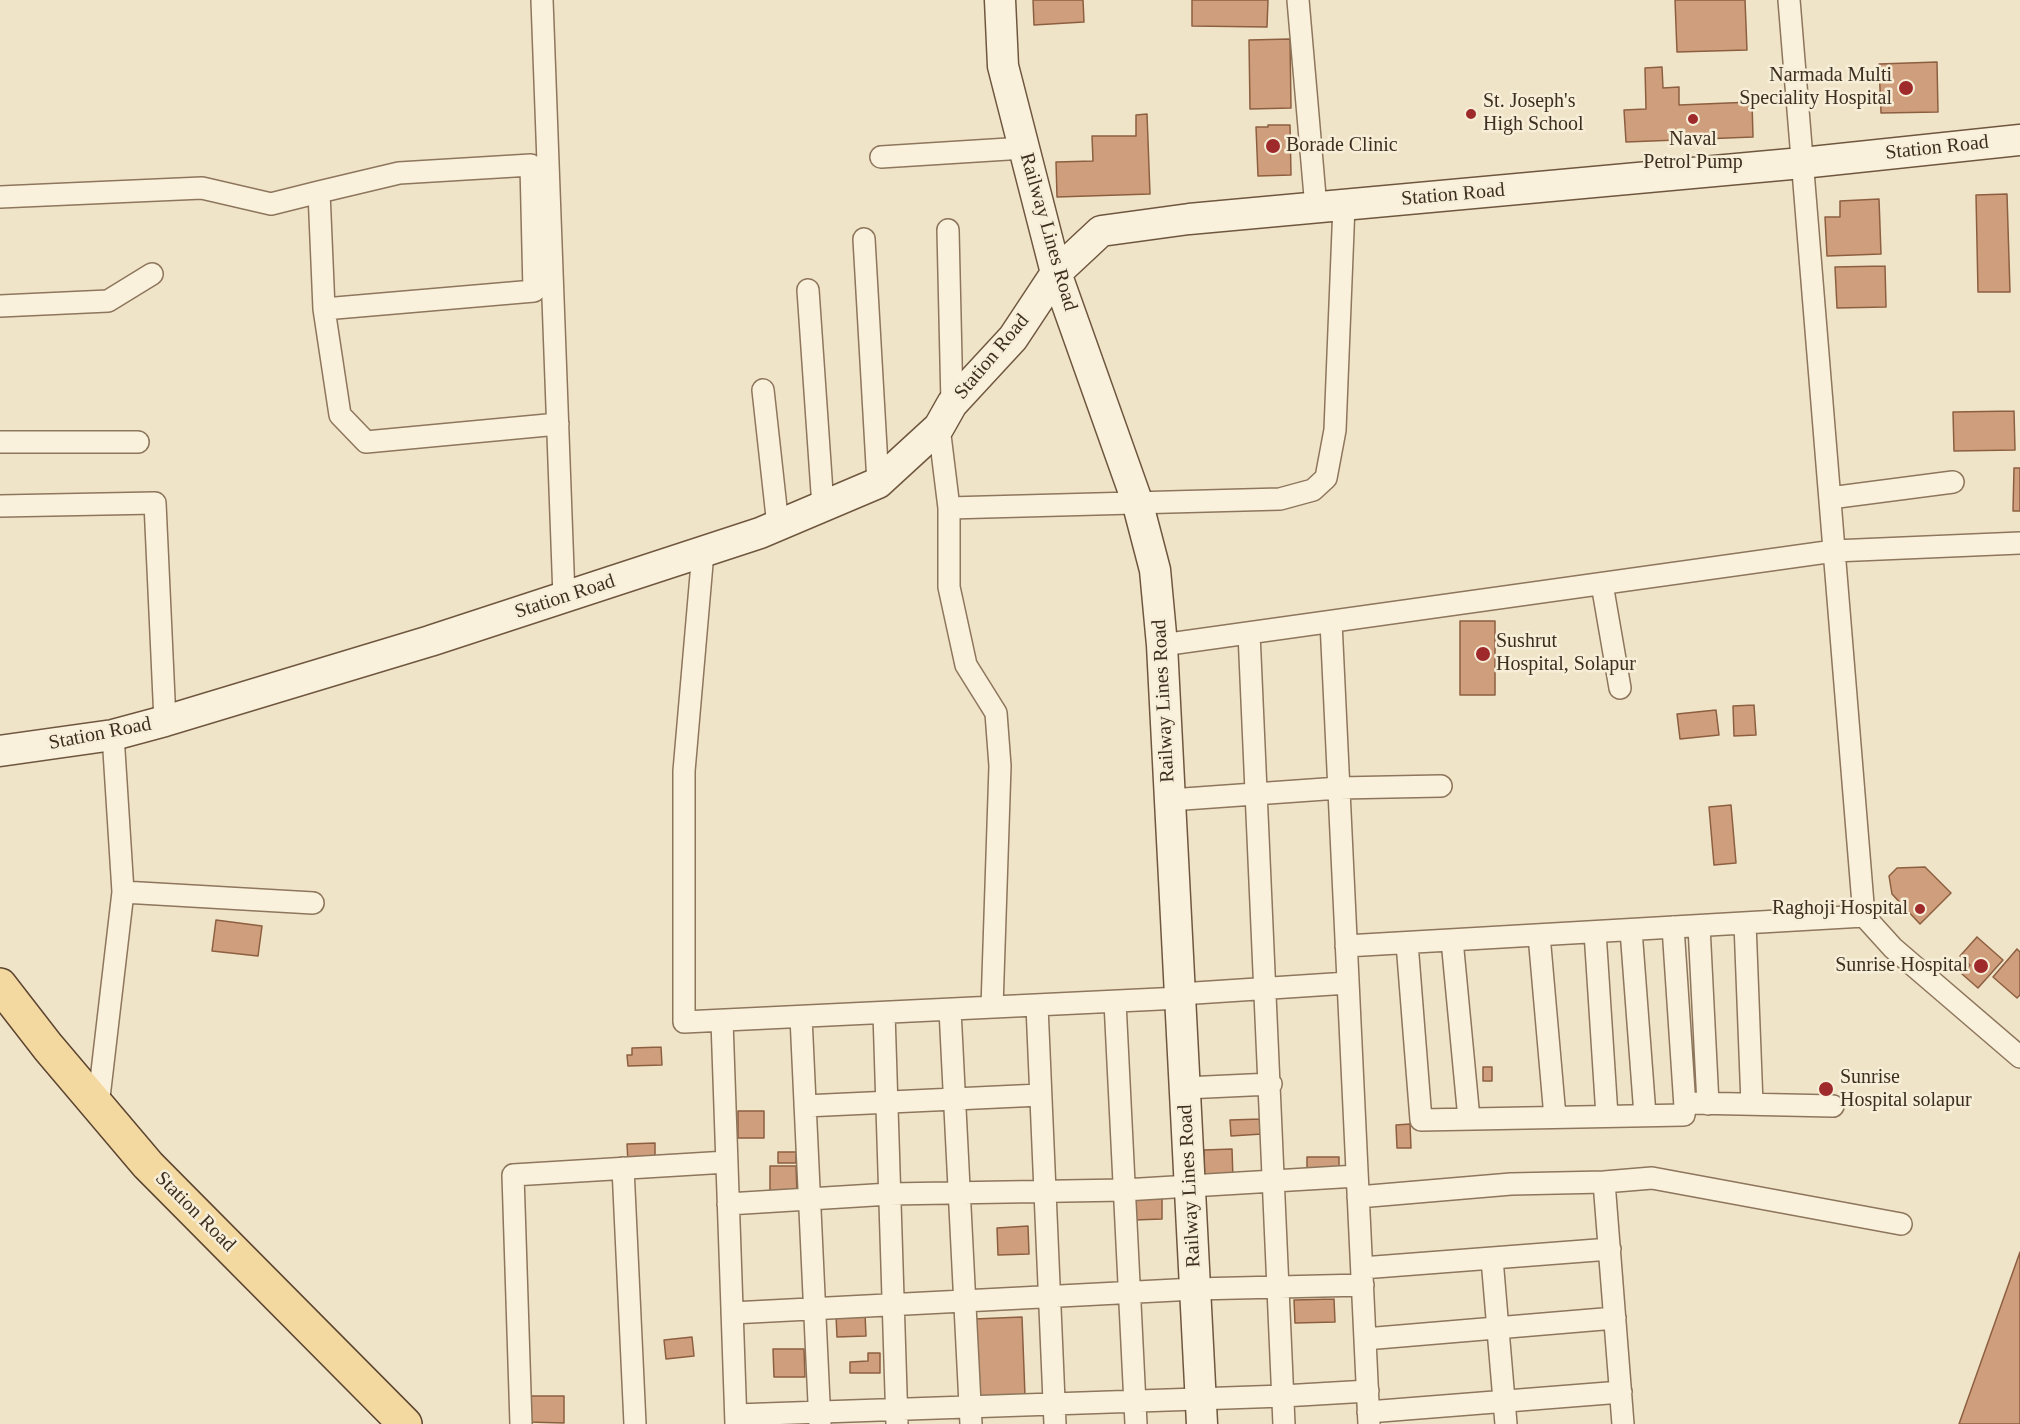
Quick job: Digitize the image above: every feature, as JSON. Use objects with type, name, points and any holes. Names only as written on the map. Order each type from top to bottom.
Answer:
[{"type":"main road","name":"Railway Lines Road","points":[[1000,0],[1003,66],[1056,273],[1137,501],[1155,570],[1162,645],[1201,1411]]},
{"type":"main road","name":"Station Road","points":[[0,751],[113,735],[165,722],[430,641],[703,552],[778,526],[878,483],[945,416],[1013,338],[1056,273],[1101,231],[1190,219],[1802,163],[2020,140]]},
{"type":"main road","name":"Station Road","points":[[0,985],[48,1047],[148,1165],[405,1424]]},
{"type":"main road","name":"Station Road","points":[[0,1013],[86,1122],[136,1178],[375,1424]]},
{"type":"street","points":[[542,0],[564,597]]},
{"type":"street","points":[[949,508],[1137,501],[1280,499],[1313,490],[1326,478],[1335,430],[1330,206],[1298,0]]},
{"type":"street","points":[[1789,0],[1864,916],[1893,948],[2020,1057]]},
{"type":"street","points":[[881,157],[1024,148]]},
{"type":"street","points":[[0,197],[202,188],[271,204],[399,173],[531,165],[534,291],[324,309]]},
{"type":"street","points":[[319,192],[324,309],[340,415],[366,442],[558,424]]},
{"type":"street","points":[[948,230],[945,416],[949,508],[949,587],[966,665],[996,713],[1000,765],[992,1007]]},
{"type":"street","points":[[864,238],[878,483]]},
{"type":"street","points":[[0,306],[108,301],[152,274]]},
{"type":"street","points":[[808,290],[823,507]]},
{"type":"street","points":[[763,390],[778,526]]},
{"type":"street","points":[[0,442],[138,442]]},
{"type":"street","points":[[1830,498],[1953,482]]},
{"type":"street","points":[[0,506],[155,503],[165,722]]},
{"type":"street","points":[[1162,645],[1834,551],[2020,543]]},
{"type":"street","points":[[703,552],[684,771],[684,1022],[1115,1002],[1348,983]]},
{"type":"street","points":[[1602,584],[1620,688]]},
{"type":"street","points":[[1330,622],[1369,1418],[1504,1402],[1621,1392]]},
{"type":"street","points":[[1249,633],[1271,1084],[1284,1424]]},
{"type":"street","points":[[98,1106],[123,892],[113,735]]},
{"type":"street","points":[[1170,800],[1338,789],[1441,786]]},
{"type":"street","points":[[123,892],[314,903]]},
{"type":"street","points":[[1346,946],[1864,916]]},
{"type":"street","points":[[1744,923],[1752,1104]]},
{"type":"street","points":[[1699,926],[1708,1104]]},
{"type":"street","points":[[1407,943],[1421,1120],[1684,1115],[1673,927]]},
{"type":"street","points":[[1631,930],[1645,1115]]},
{"type":"street","points":[[1595,932],[1606,1116]]},
{"type":"street","points":[[1539,935],[1555,1117]]},
{"type":"street","points":[[1452,940],[1469,1119]]},
{"type":"street","points":[[1115,1002],[1136,1424]]},
{"type":"street","points":[[1037,1005],[1054,1413]]},
{"type":"street","points":[[950,1010],[970,1415]]},
{"type":"street","points":[[884,1012],[897,1416]]},
{"type":"street","points":[[801,1017],[820,1418]]},
{"type":"street","points":[[722,1020],[736,1420],[1054,1413],[1134,1401],[1201,1411],[1283,1396],[1368,1391]]},
{"type":"street","points":[[1185,1088],[1271,1084]]},
{"type":"street","points":[[805,1106],[1041,1095]]},
{"type":"street","points":[[1685,1107],[1693,1103],[1833,1106]]},
{"type":"street","points":[[521,1424],[513,1175],[727,1162]]},
{"type":"street","points":[[623,1168],[635,1424]]},
{"type":"street","points":[[728,1204],[890,1194],[1124,1190],[1275,1181],[1358,1186],[1604,1182],[1652,1178],[1901,1224]]},
{"type":"street","points":[[1604,1182],[1623,1424]]},
{"type":"street","points":[[732,1312],[1129,1292],[1279,1287],[1492,1259],[1610,1249]]},
{"type":"street","points":[[1492,1259],[1506,1424]]},
{"type":"street","points":[[1365,1339],[1615,1318]]},
{"type":"building","points":[[1033,0],[1083,0],[1084,22],[1034,25]]},
{"type":"building","points":[[1192,0],[1268,0],[1267,27],[1192,26]]},
{"type":"building","points":[[1675,0],[1745,0],[1747,50],[1677,52]]},
{"type":"building","points":[[1290,39],[1291,108],[1250,109],[1249,40]]},
{"type":"building","points":[[1937,62],[1938,112],[1881,113],[1879,64]]},
{"type":"building","points":[[1662,67],[1663,88],[1679,87],[1679,105],[1752,102],[1753,137],[1626,142],[1624,110],[1646,109],[1645,68]]},
{"type":"building","points":[[1147,114],[1150,194],[1057,197],[1056,162],[1093,161],[1092,136],[1136,136],[1136,115]]},
{"type":"building","points":[[1268,125],[1290,125],[1291,175],[1258,176],[1256,127],[1268,127]]},
{"type":"building","points":[[2007,194],[2010,292],[1978,292],[1976,195]]},
{"type":"building","points":[[1879,199],[1881,254],[1827,256],[1825,217],[1840,217],[1840,201]]},
{"type":"building","points":[[1885,266],[1886,307],[1837,308],[1835,267]]},
{"type":"building","points":[[2014,411],[2015,450],[1954,451],[1953,412]]},
{"type":"building","points":[[2014,468],[2020,468],[2020,511],[2013,511]]},
{"type":"building","points":[[1460,621],[1495,621],[1495,695],[1460,695]]},
{"type":"building","points":[[1754,705],[1756,735],[1734,736],[1733,706]]},
{"type":"building","points":[[1716,710],[1719,735],[1680,739],[1677,714]]},
{"type":"building","points":[[1731,805],[1736,863],[1714,865],[1709,807]]},
{"type":"building","name":"Raghoji Hospital","points":[[1925,867],[1951,893],[1920,924],[1892,894],[1889,876],[1897,868]]},
{"type":"building","points":[[216,920],[262,926],[258,956],[212,951]]},
{"type":"building","name":"Sunrise Hospital","points":[[1977,937],[2003,960],[1978,988],[1962,974],[1970,965],[1960,956]]},
{"type":"building","points":[[2017,949],[2020,952],[2020,995],[2017,998],[1993,977]]},
{"type":"building","points":[[661,1047],[662,1065],[628,1066],[627,1055],[632,1055],[632,1048]]},
{"type":"building","points":[[1483,1067],[1492,1067],[1492,1081],[1483,1081]]},
{"type":"building","points":[[738,1111],[764,1111],[764,1138],[738,1138]]},
{"type":"building","points":[[1261,1119],[1262,1134],[1231,1136],[1230,1120]]},
{"type":"building","points":[[1410,1124],[1411,1148],[1397,1148],[1396,1125]]},
{"type":"building","points":[[655,1143],[655,1162],[628,1162],[627,1144]]},
{"type":"building","points":[[1232,1149],[1233,1179],[1204,1175],[1204,1150]]},
{"type":"building","points":[[778,1152],[796,1152],[796,1163],[778,1163]]},
{"type":"building","points":[[1307,1157],[1339,1157],[1339,1172],[1307,1172]]},
{"type":"building","points":[[770,1166],[796,1166],[797,1193],[770,1193]]},
{"type":"building","points":[[1162,1193],[1162,1219],[1134,1220],[1133,1194]]},
{"type":"building","points":[[1028,1226],[1029,1254],[998,1255],[997,1228]]},
{"type":"building","points":[[2020,1252],[2020,1424],[1959,1424]]},
{"type":"building","points":[[1334,1299],[1335,1322],[1295,1323],[1294,1300]]},
{"type":"building","points":[[865,1314],[866,1336],[837,1337],[836,1315]]},
{"type":"building","points":[[1022,1317],[1025,1396],[977,1398],[974,1319]]},
{"type":"building","points":[[692,1337],[694,1356],[666,1359],[664,1340]]},
{"type":"building","points":[[773,1349],[804,1349],[805,1377],[774,1377]]},
{"type":"building","points":[[868,1353],[880,1353],[880,1373],[850,1373],[850,1362],[868,1361]]},
{"type":"building","points":[[529,1396],[564,1396],[564,1423],[528,1422]]},
{"type":"place","name":"Narmada Multi Speciality Hospital","points":[[1906,88]]},
{"type":"place","name":"St. Joseph's High School","points":[[1471,114]]},
{"type":"place","name":"Naval Petrol Pump","points":[[1693,119]]},
{"type":"place","name":"Borade Clinic","points":[[1273,146]]},
{"type":"place","name":"Sushrut Hospital, Solapur","points":[[1483,654]]},
{"type":"place","name":"Raghoji Hospital","points":[[1920,909]]},
{"type":"place","name":"Sunrise Hospital","points":[[1981,966]]},
{"type":"place","name":"Sunrise Hospital solapur","points":[[1826,1089]]}]
